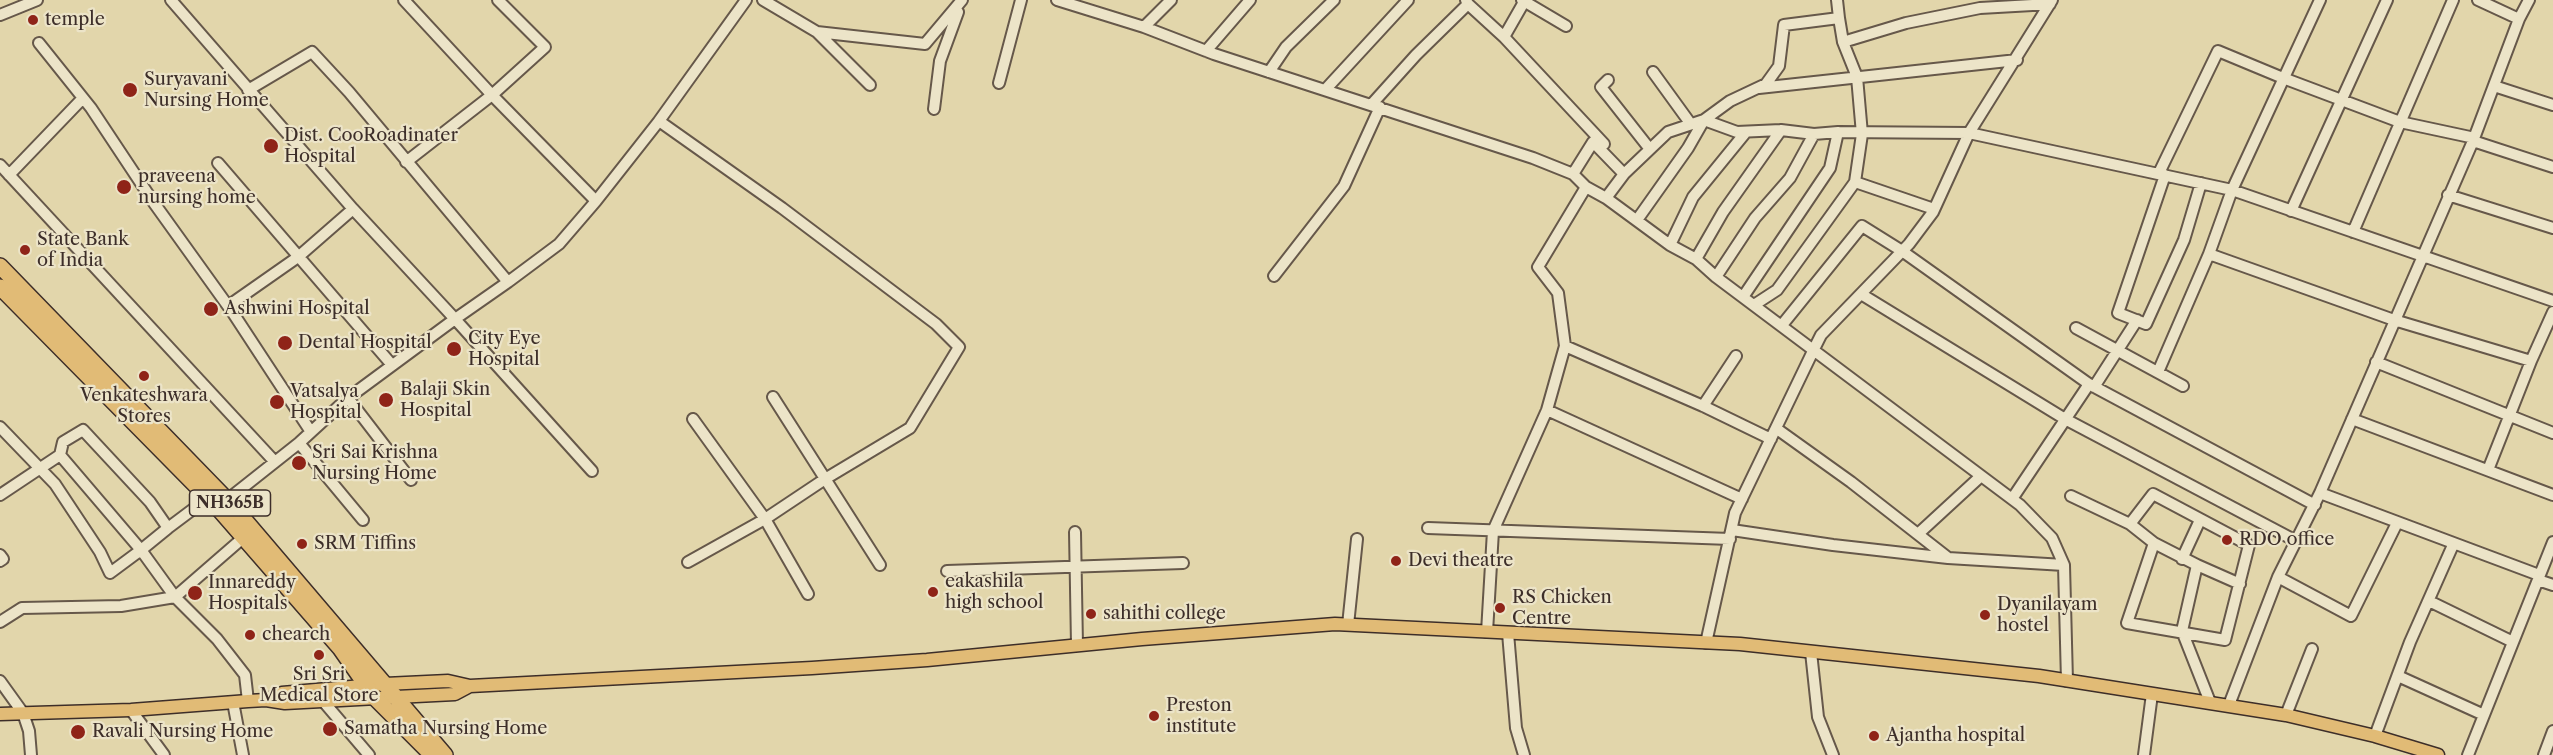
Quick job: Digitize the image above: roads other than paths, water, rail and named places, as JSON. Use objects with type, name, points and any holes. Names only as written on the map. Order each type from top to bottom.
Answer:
[{"type":"highway","name":"NH365B","points":[[0,266],[227,500],[445,755]]},
{"type":"highway","name":"NH365B","points":[[0,287],[208,498],[340,648],[371,692],[432,755]]},
{"type":"main road","points":[[0,714],[131,710],[248,700],[285,703],[324,701],[371,692],[385,684],[448,681],[471,686],[824,668],[1164,637],[1348,625],[1706,643],[2039,676],[2286,716],[2375,736],[2438,755]]},
{"type":"main road","points":[[266,700],[282,693],[371,692],[396,697],[455,694],[471,686]]},
{"type":"street","points":[[0,15],[37,0]]},
{"type":"street","points":[[171,0],[353,209],[592,471]]},
{"type":"street","points":[[404,0],[492,95],[596,201]]},
{"type":"street","points":[[406,162],[492,95],[545,47],[498,0]]},
{"type":"street","points":[[227,500],[299,443],[348,398],[559,244],[659,121],[746,0]]},
{"type":"street","points":[[763,0],[817,32],[870,85]]},
{"type":"street","points":[[817,32],[925,45],[962,0]]},
{"type":"street","points":[[934,109],[940,61],[962,0]]},
{"type":"street","points":[[999,83],[1021,0]]},
{"type":"street","points":[[1057,0],[1533,158],[1573,174],[1586,188],[1606,198],[1670,245],[1696,260],[2012,499],[2052,538],[2064,565],[2067,681]]},
{"type":"street","points":[[1144,27],[1171,0]]},
{"type":"street","points":[[1206,51],[1250,0]]},
{"type":"street","points":[[1269,72],[1286,47],[1334,0]]},
{"type":"street","points":[[1324,90],[1408,0]]},
{"type":"street","points":[[1754,305],[1777,291],[1854,182],[1862,134],[1857,77],[1843,42],[1837,0]]},
{"type":"street","points":[[2158,372],[2209,254],[2232,190],[2320,0]]},
{"type":"street","points":[[2291,211],[2387,0]]},
{"type":"street","points":[[2354,232],[2453,0]]},
{"type":"street","points":[[2478,0],[2519,19]]},
{"type":"street","points":[[2229,705],[2278,577],[2320,493],[2473,141],[2519,19],[2529,0]]},
{"type":"street","points":[[1504,37],[1523,1],[1566,26]]},
{"type":"street","points":[[1274,276],[1344,186],[1375,106],[1416,55],[1467,2],[1504,37],[1626,172]]},
{"type":"street","points":[[1843,42],[1906,23],[1980,8],[2051,2]]},
{"type":"street","points":[[1706,643],[1735,513],[1821,335],[1902,251],[1934,209],[1969,133],[2017,60],[2051,2]]},
{"type":"street","points":[[1606,198],[1626,172],[1668,132],[1704,120],[1730,101],[1766,84],[1779,66],[1784,25],[1839,18]]},
{"type":"street","points":[[39,43],[83,98],[154,203],[228,306],[311,432]]},
{"type":"street","points":[[2201,183],[2184,240],[2146,324],[2118,313],[2162,174],[2218,51],[2400,122],[2470,137],[2473,141],[2553,167]]},
{"type":"street","points":[[248,90],[312,52],[508,282]]},
{"type":"street","points":[[1756,88],[2017,60]]},
{"type":"street","points":[[1653,72],[1690,123]]},
{"type":"street","points":[[1608,80],[1601,87],[1650,148]]},
{"type":"street","points":[[2494,86],[2553,105]]},
{"type":"street","points":[[9,175],[83,98]]},
{"type":"street","points":[[1704,120],[1737,132],[1781,130],[1814,134],[1838,132],[1862,134],[1969,133],[2162,174],[2232,190],[2553,302]]},
{"type":"street","points":[[1637,220],[1688,148],[1704,120]]},
{"type":"street","points":[[659,121],[782,208],[936,324],[959,347],[910,428],[825,479],[765,519],[688,562]]},
{"type":"street","points":[[1696,260],[1724,212],[1781,130]]},
{"type":"street","points":[[1670,245],[1693,197],[1746,132]]},
{"type":"street","points":[[1743,297],[1830,168],[1838,132]]},
{"type":"street","points":[[1716,277],[1755,218],[1790,178],[1814,134]]},
{"type":"street","points":[[1573,174],[1593,142],[1626,172]]},
{"type":"street","points":[[218,163],[393,365]]},
{"type":"street","points":[[0,165],[275,462]]},
{"type":"street","points":[[1854,182],[1934,209]]},
{"type":"street","points":[[1487,632],[1493,531],[1547,410],[1565,346],[1558,293],[1538,267],[1586,188]]},
{"type":"street","points":[[2448,195],[2553,228]]},
{"type":"street","points":[[228,306],[298,257],[353,209]]},
{"type":"street","points":[[1782,325],[1862,226],[1902,251],[2092,385],[2314,505]]},
{"type":"street","points":[[2209,254],[2394,320],[2531,361]]},
{"type":"street","points":[[1861,294],[2066,419],[2296,541]]},
{"type":"street","points":[[2488,470],[2553,312]]},
{"type":"street","points":[[2012,499],[2066,419],[2118,350],[2136,320]]},
{"type":"street","points":[[2076,328],[2183,386]]},
{"type":"street","points":[[1565,346],[1774,434],[1918,534],[1948,558]]},
{"type":"street","points":[[1703,406],[1736,356]]},
{"type":"street","points":[[2376,362],[2553,433]]},
{"type":"street","points":[[773,396],[880,565]]},
{"type":"street","points":[[348,398],[411,480]]},
{"type":"street","points":[[1547,410],[1742,499]]},
{"type":"street","points":[[693,419],[765,519],[808,594]]},
{"type":"street","points":[[2352,419],[2553,495]]},
{"type":"street","points":[[0,427],[55,484],[100,552],[110,573],[208,498]]},
{"type":"street","points":[[0,495],[60,455],[63,442],[83,430],[150,502],[168,528]]},
{"type":"street","points":[[299,443],[363,520]]},
{"type":"street","points":[[60,455],[141,550],[175,597],[217,639],[245,675],[248,700]]},
{"type":"street","points":[[1918,534],[1981,476]]},
{"type":"street","points":[[2320,493],[2453,545],[2539,575]]},
{"type":"street","points":[[2130,524],[2153,494],[2249,545],[2225,640],[2127,622],[2154,543]]},
{"type":"street","points":[[2071,496],[2130,524],[2154,543],[2182,559],[2240,584]]},
{"type":"street","points":[[2182,559],[2200,520]]},
{"type":"street","points":[[2278,577],[2351,616],[2397,523]]},
{"type":"street","points":[[1428,528],[1731,534],[1948,558],[2064,565]]},
{"type":"street","points":[[1075,532],[1077,645]]},
{"type":"street","points":[[0,622],[22,608],[121,606],[175,597],[244,537]]},
{"type":"street","points":[[1348,625],[1357,539]]},
{"type":"street","points":[[2468,755],[2553,542]]},
{"type":"street","points":[[2375,736],[2428,601],[2453,545]]},
{"type":"street","points":[[0,555],[3,559],[0,561]]},
{"type":"street","points":[[947,571],[1183,563]]},
{"type":"street","points":[[2197,565],[2182,631],[2210,702]]},
{"type":"street","points":[[2539,575],[2538,580],[2553,585]]},
{"type":"street","points":[[2428,601],[2512,642]]},
{"type":"street","points":[[1508,633],[1516,728],[1524,755]]},
{"type":"street","points":[[2286,716],[2312,650]]},
{"type":"street","points":[[1811,652],[1818,717],[1833,755]]},
{"type":"street","points":[[2398,676],[2484,715]]},
{"type":"street","points":[[0,681],[23,713],[29,731],[31,755]]},
{"type":"street","points":[[2144,755],[2152,694]]},
{"type":"street","points":[[324,701],[369,755]]},
{"type":"street","points":[[232,702],[243,755]]},
{"type":"street","points":[[131,710],[164,755]]},
{"type":"street","points":[[2544,755],[2553,731]]},
{"type":"place","name":"temple","points":[[33,20]]},
{"type":"place","name":"Suryavani Nursing Home","points":[[130,90]]},
{"type":"place","name":"Dist. CooRoadinater Hospital","points":[[271,146]]},
{"type":"place","name":"praveena nursing home","points":[[124,187]]},
{"type":"place","name":"State Bank of India","points":[[25,250]]},
{"type":"place","name":"Ashwini Hospital","points":[[211,309]]},
{"type":"place","name":"Dental Hospital","points":[[285,343]]},
{"type":"place","name":"City Eye Hospital","points":[[454,349]]},
{"type":"place","name":"Venkateshwara Stores","points":[[144,376]]},
{"type":"place","name":"Balaji Skin Hospital","points":[[386,400]]},
{"type":"place","name":"Vatsalya Hospital","points":[[277,402]]},
{"type":"place","name":"Sri Sai Krishna Nursing Home","points":[[299,463]]},
{"type":"place","name":"RDO office","points":[[2227,540]]},
{"type":"place","name":"SRM Tiffins","points":[[302,544]]},
{"type":"place","name":"Devi theatre","points":[[1396,561]]},
{"type":"place","name":"eakashila high school","points":[[933,592]]},
{"type":"place","name":"Innareddy Hospitals","points":[[195,593]]},
{"type":"place","name":"RS Chicken Centre","points":[[1500,608]]},
{"type":"place","name":"sahithi college","points":[[1091,614]]},
{"type":"place","name":"Dyanilayam hostel","points":[[1985,615]]},
{"type":"place","name":"chearch","points":[[250,635]]},
{"type":"place","name":"Sri Sri Medical Store","points":[[319,655]]},
{"type":"place","name":"Preston institute","points":[[1154,716]]},
{"type":"place","name":"Samatha Nursing Home","points":[[330,729]]},
{"type":"place","name":"Ravali Nursing Home","points":[[78,732]]},
{"type":"place","name":"Ajantha hospital","points":[[1874,736]]}]
